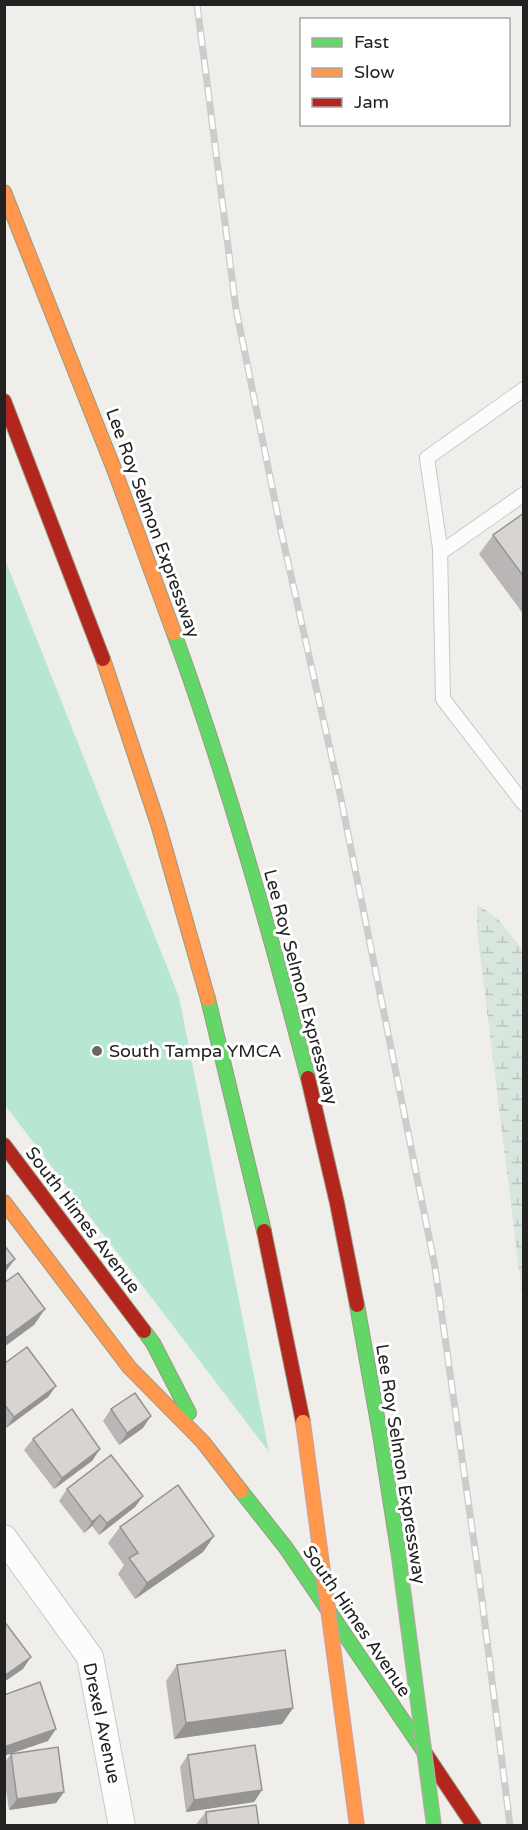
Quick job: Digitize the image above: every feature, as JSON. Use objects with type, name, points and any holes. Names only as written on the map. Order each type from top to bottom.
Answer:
[{"type":"main road","name":"Lee Roy Selmon Expressway","points":[[4,192],[85,393],[176,637],[234,813],[304,1062],[340,1222],[376,1402],[434,1826]]},
{"type":"main road","points":[[4,400],[100,650],[151,801],[225,1059],[264,1223],[303,1422],[357,1826]]},
{"type":"main road","name":"South Himes Avenue","points":[[4,1145],[153,1343],[203,1442]]},
{"type":"main road","name":"South Himes Avenue","points":[[4,1202],[129,1367],[203,1442],[286,1548],[474,1826]]},
{"type":"street","name":"Drexel Avenue","points":[[4,1538],[90,1657],[123,1826]]},
{"type":"lane","points":[[524,389],[427,458],[440,553],[443,699],[524,804]]},
{"type":"lane","points":[[440,553],[524,494]]},
{"type":"green space","name":"South Tampa YMCA","points":[[4,557],[179,997],[269,1452],[5,1105]]},
{"type":"green space","points":[[477,904],[498,919],[523,950],[523,1302],[477,930]]},
{"type":"building","points":[[524,513],[524,577],[493,535]]},
{"type":"building","points":[[4,1245],[15,1259],[4,1267]]},
{"type":"building","points":[[18,1273],[45,1309],[4,1339],[4,1283]]},
{"type":"building","points":[[27,1347],[56,1386],[14,1417],[4,1404],[4,1364]]},
{"type":"building","points":[[135,1393],[151,1416],[127,1433],[111,1409]]},
{"type":"building","points":[[72,1409],[100,1449],[62,1478],[33,1439]]},
{"type":"building","points":[[111,1455],[143,1496],[107,1523],[100,1515],[92,1522],[67,1489]]},
{"type":"building","points":[[178,1485],[214,1536],[147,1583],[129,1558],[138,1553],[120,1527]]},
{"type":"building","points":[[4,1621],[31,1657],[4,1676]]},
{"type":"building","points":[[285,1650],[293,1708],[186,1723],[177,1665]]},
{"type":"building","points":[[40,1682],[56,1729],[4,1747],[4,1695]]},
{"type":"building","points":[[255,1745],[262,1790],[194,1800],[188,1755]]},
{"type":"building","points":[[58,1747],[64,1792],[17,1799],[11,1754]]},
{"type":"building","points":[[256,1805],[259,1826],[207,1826],[206,1812]]},
{"type":"railway","points":[[197,4],[236,309],[281,531],[340,794],[435,1267],[481,1592],[510,1826]]},
{"type":"traffic: fast","points":[[174,633],[212,743],[246,854],[308,1078]]},
{"type":"traffic: fast","points":[[208,999],[264,1231]]},
{"type":"traffic: fast","points":[[357,1305],[398,1550]]},
{"type":"traffic: fast","points":[[144,1331],[153,1343],[189,1413]]},
{"type":"traffic: fast","points":[[241,1491],[286,1548],[425,1753]]},
{"type":"traffic: fast","points":[[398,1550],[434,1826]]},
{"type":"traffic: slow","points":[[4,192],[114,469],[174,633]]},
{"type":"traffic: slow","points":[[103,659],[158,824],[208,999]]},
{"type":"traffic: slow","points":[[4,1202],[129,1367],[203,1442],[241,1491]]},
{"type":"traffic: slow","points":[[303,1422],[357,1826]]},
{"type":"traffic: jam","points":[[4,401],[103,659]]},
{"type":"traffic: jam","points":[[308,1078],[337,1203],[357,1305]]},
{"type":"traffic: jam","points":[[4,1145],[144,1331]]},
{"type":"traffic: jam","points":[[264,1231],[303,1422]]},
{"type":"traffic: jam","points":[[425,1753],[474,1826]]},
{"type":"place","name":"South Tampa YMCA","points":[[97,1051]]}]
